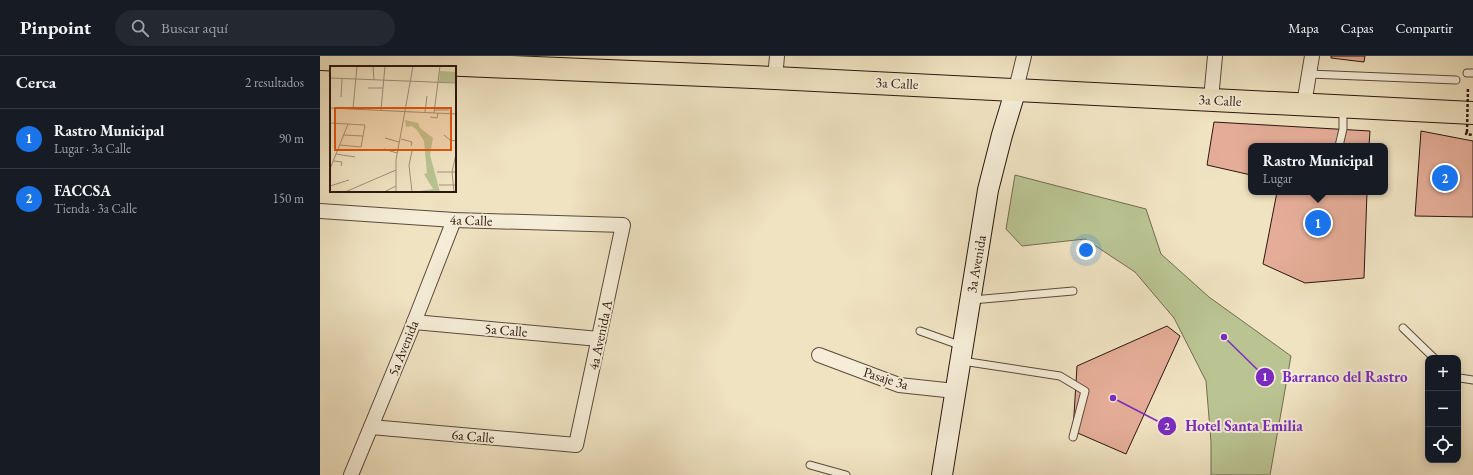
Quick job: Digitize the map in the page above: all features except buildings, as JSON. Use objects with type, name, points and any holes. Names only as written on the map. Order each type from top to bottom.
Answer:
[{"type":"main road","name":"3a Calle","points":[[320,59],[496,61],[774,78],[1343,106],[1469,126]]},
{"type":"main road","name":"3a Avenida","points":[[942,475],[988,190],[1002,135],[1016,89]]},
{"type":"street","points":[[774,78],[777,56]]},
{"type":"street","name":"3a Avenida","points":[[1016,89],[1024,56]]},
{"type":"street","points":[[1211,99],[1215,56]]},
{"type":"street","points":[[1304,104],[1312,56]]},
{"type":"street","name":"4a Calle","points":[[320,211],[454,220],[623,225]]},
{"type":"street","name":"5a Avenida","points":[[351,475],[454,220]]},
{"type":"street","name":"4a Avenida A","points":[[576,445],[623,225]]},
{"type":"street","name":"5a Calle","points":[[414,322],[599,339]]},
{"type":"street","name":"Pasaje 3a","points":[[819,355],[899,385],[955,391]]},
{"type":"street","name":"6a Calle","points":[[370,427],[576,445]]},
{"type":"lane","points":[[1309,74],[1456,80]]},
{"type":"lane","points":[[1340,143],[1343,106]]},
{"type":"lane","points":[[970,300],[1073,291]]},
{"type":"lane","points":[[1403,328],[1431,355]]},
{"type":"lane","points":[[920,331],[961,354],[1060,376],[1085,391],[1073,437]]},
{"type":"lane","points":[[1461,378],[1473,380]]},
{"type":"lane","points":[[810,465],[846,475]]},
{"type":"path","points":[[1468,87],[1469,126],[1473,134]]},
{"type":"green space","points":[[1015,175],[1146,209],[1161,254],[1209,297],[1291,356],[1270,475],[1211,475],[1211,442],[1206,381],[1174,318],[1135,272],[1085,239],[1022,246],[1006,229]]},
{"type":"place","name":"FACCSA","points":[[1445,178]]},
{"type":"place","name":"Rastro Municipal","points":[[1318,223]]},
{"type":"place","name":"Barranco del Rastro","points":[[1224,337]]},
{"type":"place","name":"Hotel Santa Emilia","points":[[1113,398]]}]
